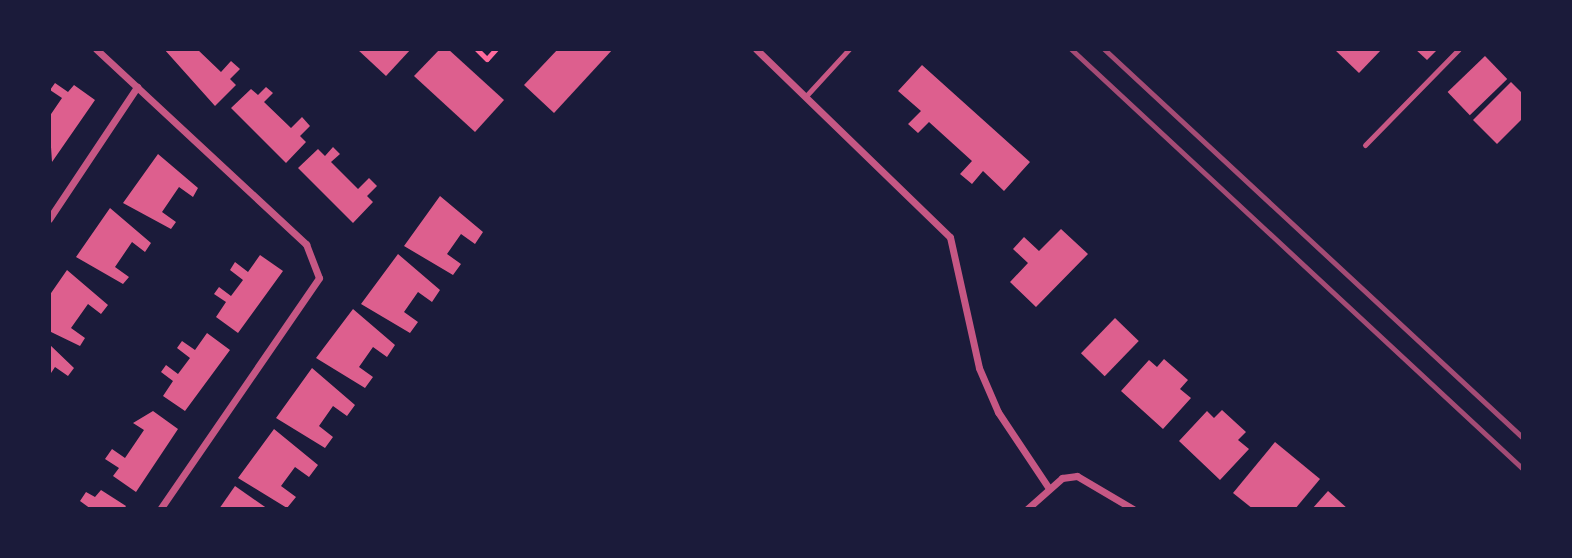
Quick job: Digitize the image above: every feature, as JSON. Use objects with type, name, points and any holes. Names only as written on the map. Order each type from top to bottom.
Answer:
[{"type":"street","points":[[96,49],[306,244],[319,278],[160,509]]},
{"type":"street","points":[[756,49],[950,237],[979,368],[998,412],[1048,487]]},
{"type":"street","points":[[49,219],[137,87]]},
{"type":"street","points":[[1027,509],[1048,487],[1077,476],[1133,509]]},
{"type":"lane","points":[[806,96],[849,49]]},
{"type":"lane","points":[[1365,145],[1459,49]]},
{"type":"path","points":[[477,49],[487,59],[496,49]]},
{"type":"building","points":[[164,49],[197,49],[221,72],[231,61],[240,69],[230,79],[236,85],[215,106]]},
{"type":"building","points":[[357,49],[411,49],[386,76]]},
{"type":"building","points":[[440,49],[448,49],[504,100],[475,132],[414,76]]},
{"type":"building","points":[[558,49],[613,49],[554,113],[524,85]]},
{"type":"building","points":[[1334,49],[1382,49],[1359,73]]},
{"type":"building","points":[[1415,49],[1438,49],[1427,60]]},
{"type":"building","points":[[1485,56],[1507,79],[1470,115],[1448,92]]},
{"type":"building","points":[[922,65],[1030,162],[1004,191],[983,171],[972,184],[960,174],[972,161],[929,122],[918,133],[908,124],[921,111],[898,91]]},
{"type":"building","points":[[1511,82],[1523,94],[1523,118],[1497,144],[1473,120]]},
{"type":"building","points":[[55,83],[68,92],[74,85],[95,100],[52,162],[49,117],[62,98],[50,90]]},
{"type":"building","points":[[266,87],[273,93],[264,102],[291,128],[302,117],[310,126],[300,136],[306,142],[286,163],[231,108],[251,89],[258,95]]},
{"type":"building","points":[[333,147],[340,154],[331,162],[358,189],[369,178],[377,186],[367,196],[373,202],[353,223],[298,168],[318,149],[325,156]]},
{"type":"building","points":[[158,154],[198,188],[193,197],[179,187],[162,212],[176,222],[171,229],[123,203]]},
{"type":"building","points":[[440,196],[483,232],[475,244],[461,234],[447,254],[461,264],[453,275],[404,246]]},
{"type":"building","points":[[110,208],[151,243],[145,252],[132,242],[115,267],[129,277],[123,284],[76,257]]},
{"type":"building","points":[[1061,229],[1088,254],[1036,307],[1010,282],[1028,263],[1013,249],[1024,237],[1039,251]]},
{"type":"building","points":[[398,254],[440,290],[432,302],[418,292],[404,312],[418,322],[410,333],[361,304]]},
{"type":"building","points":[[260,255],[283,271],[238,333],[216,317],[226,302],[214,294],[219,287],[231,296],[243,280],[230,270],[235,262],[248,272]]},
{"type":"building","points":[[67,270],[108,305],[101,314],[88,304],[71,328],[85,338],[80,346],[49,331],[49,296]]},
{"type":"building","points":[[353,309],[395,345],[387,357],[373,347],[359,367],[373,377],[365,388],[316,358]]},
{"type":"building","points":[[1115,318],[1139,341],[1105,376],[1081,353]]},
{"type":"building","points":[[207,333],[230,350],[185,411],[163,396],[173,381],[161,372],[166,365],[178,374],[190,358],[177,348],[182,341],[195,350]]},
{"type":"building","points":[[49,344],[74,368],[68,376],[55,367],[49,376]]},
{"type":"building","points":[[1164,359],[1188,380],[1180,389],[1191,398],[1163,429],[1121,391],[1149,360],[1157,367]]},
{"type":"building","points":[[312,368],[355,405],[347,416],[333,406],[319,426],[333,437],[325,448],[276,418]]},
{"type":"building","points":[[1222,410],[1246,432],[1238,440],[1249,449],[1220,480],[1179,441],[1207,411],[1214,418]]},
{"type":"building","points":[[153,411],[178,429],[136,492],[113,476],[119,468],[105,459],[112,449],[125,458],[144,430],[133,423]]},
{"type":"building","points":[[274,429],[318,465],[309,477],[295,467],[281,486],[296,497],[287,508],[238,478]]},
{"type":"building","points":[[1275,442],[1320,479],[1295,509],[1253,509],[1233,493]]},
{"type":"building","points":[[235,486],[268,509],[219,509]]},
{"type":"building","points":[[101,490],[126,506],[124,509],[91,509],[80,501],[86,492],[95,497]]},
{"type":"building","points":[[1328,491],[1348,509],[1312,509]]},
{"type":"railway","points":[[1071,49],[1523,469]]},
{"type":"railway","points":[[1104,49],[1523,438]]}]
